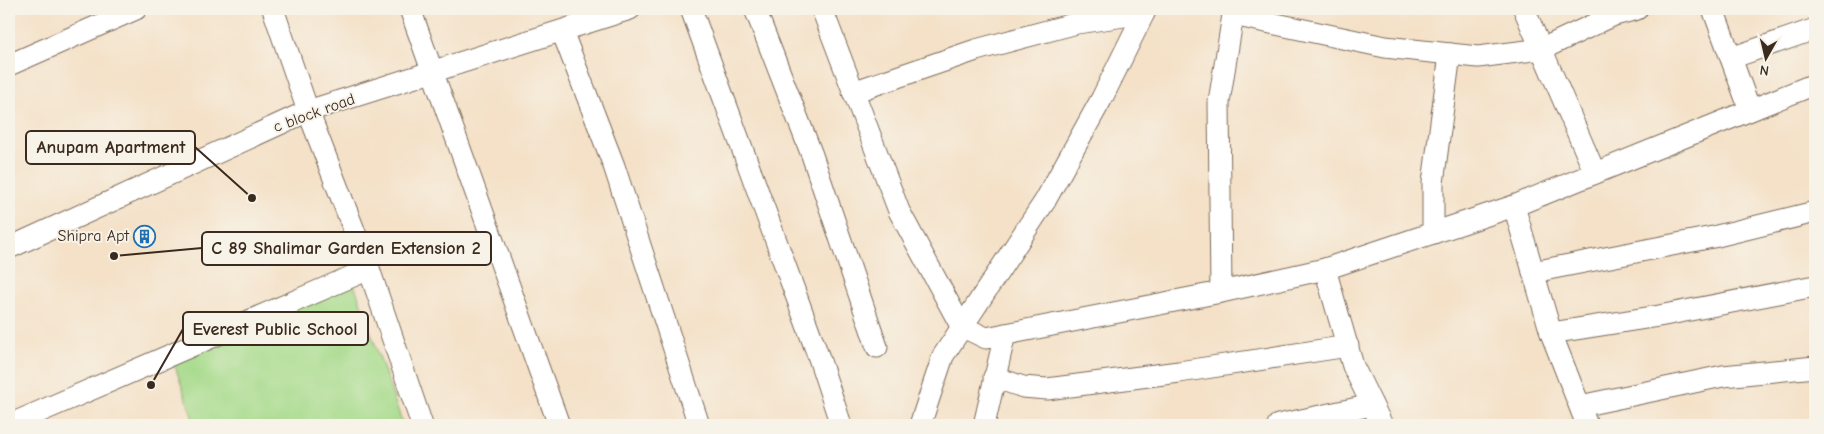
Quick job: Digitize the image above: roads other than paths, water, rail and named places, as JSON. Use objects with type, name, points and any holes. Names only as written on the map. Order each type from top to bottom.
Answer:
[{"type":"street","points":[[9,65],[136,9]]},
{"type":"street","points":[[273,9],[308,111],[369,269],[422,425]]},
{"type":"street","points":[[410,9],[559,425]]},
{"type":"street","name":"c block road","points":[[9,248],[308,111],[434,73],[630,9]]},
{"type":"street","points":[[691,9],[819,358],[841,425]]},
{"type":"street","points":[[755,9],[812,155],[877,347]]},
{"type":"street","points":[[822,9],[899,211],[961,326],[995,336],[1221,292],[1325,269],[1514,206],[1815,84]]},
{"type":"street","points":[[1524,9],[1595,174]]},
{"type":"street","points":[[1221,292],[1218,102],[1235,12],[1385,48],[1478,57],[1542,49],[1614,12],[1637,9]]},
{"type":"street","points":[[1713,9],[1750,110]]},
{"type":"street","points":[[853,92],[976,50],[1077,23],[1145,11]]},
{"type":"street","points":[[920,425],[943,356],[1045,201],[1102,98],[1145,11]]},
{"type":"street","points":[[1731,58],[1815,29]]},
{"type":"street","points":[[562,31],[614,166],[699,425]]},
{"type":"street","points":[[1433,233],[1433,182],[1450,54]]},
{"type":"street","points":[[1514,206],[1551,333],[1584,416],[1723,376],[1815,367]]},
{"type":"street","points":[[1532,272],[1713,236],[1815,212]]},
{"type":"street","points":[[9,425],[33,420],[369,269]]},
{"type":"street","points":[[1325,269],[1353,366],[1382,425]]},
{"type":"street","points":[[1551,333],[1659,316],[1815,286]]},
{"type":"street","points":[[984,425],[994,377],[995,336]]},
{"type":"street","points":[[994,377],[1024,387],[1047,389],[1179,372],[1348,346]]},
{"type":"street","points":[[1278,425],[1372,405]]},
{"type":"place","name":"Anupam Apartment","points":[[252,198]]},
{"type":"place","name":"Shipra Apt","points":[[145,236]]},
{"type":"place","name":"C 89 Shalimar Garden Extension 2","points":[[114,256]]},
{"type":"place","name":"Everest Public School","points":[[151,385]]}]
